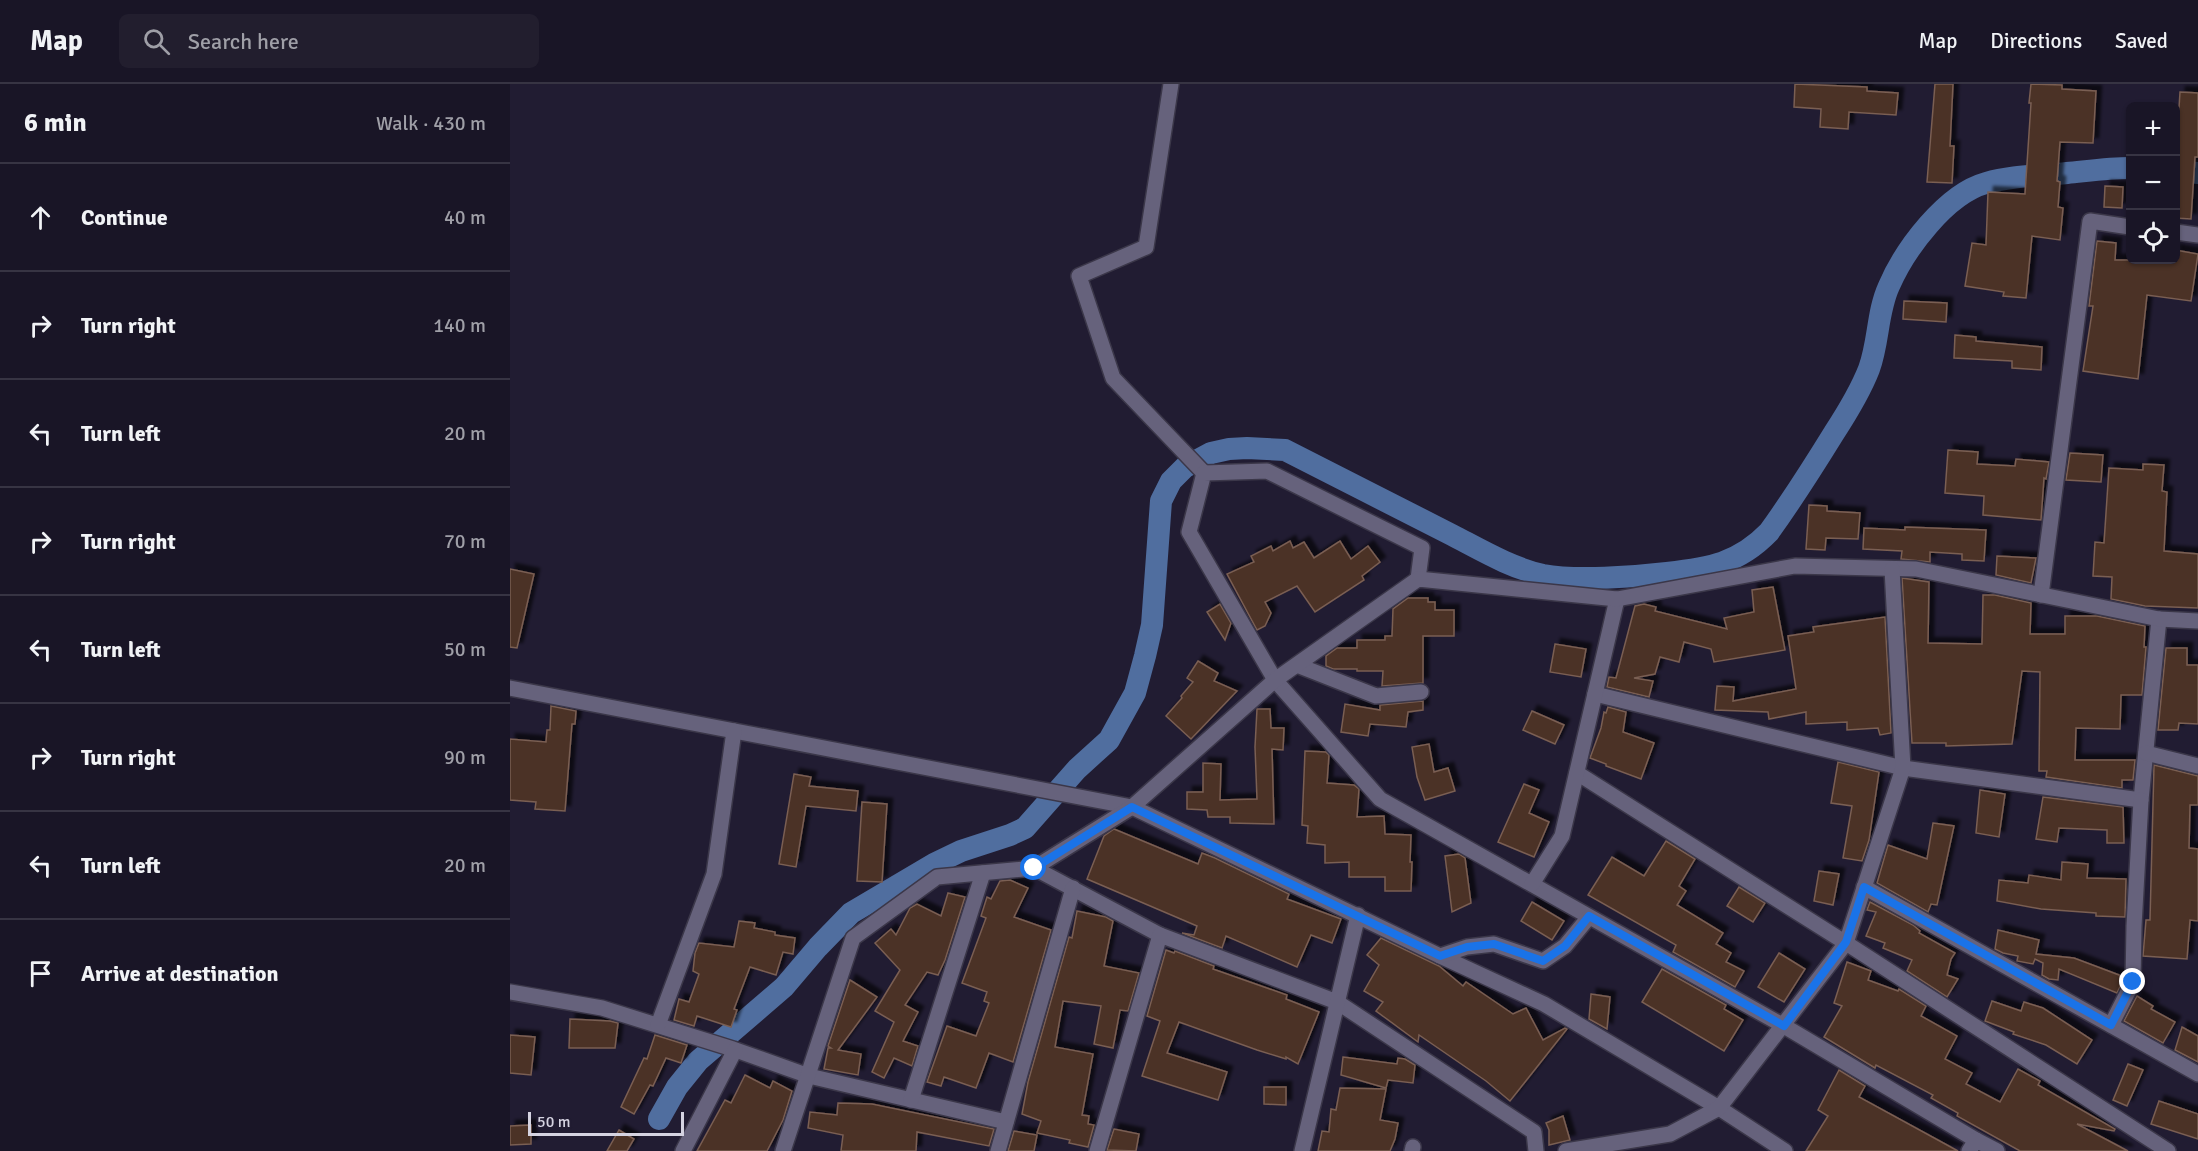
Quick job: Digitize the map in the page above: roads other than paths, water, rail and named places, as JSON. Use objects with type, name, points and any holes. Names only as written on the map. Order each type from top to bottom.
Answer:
[{"type":"street","points":[[1171,84],[1146,247],[1079,276],[1113,378],[1204,472],[1267,471],[1422,548],[1418,579]]},
{"type":"street","points":[[2041,595],[2090,221],[2126,226]]},
{"type":"street","points":[[2180,233],[2198,235]]},
{"type":"street","points":[[1204,472],[1189,532],[1275,680],[1380,799],[1784,1026],[1973,1145],[1997,1151]]},
{"type":"street","points":[[783,1151],[853,938],[937,877],[1034,868],[1132,807],[1275,680],[1418,579],[1617,599],[1794,566],[1916,569],[2159,619],[2198,621]]},
{"type":"street","points":[[1566,1151],[1670,1134],[1719,1108],[1846,942],[1903,768],[1892,569]]},
{"type":"street","points":[[1532,884],[1562,837],[1617,599]]},
{"type":"street","points":[[2111,1025],[2133,982],[2141,800],[2159,619]]},
{"type":"street","points":[[1297,665],[1376,696],[1421,692]]},
{"type":"street","points":[[510,688],[1132,807],[1544,1004],[1719,1108],[1785,1151]]},
{"type":"street","points":[[1595,694],[1903,768],[2141,800]]},
{"type":"street","points":[[663,1027],[714,874],[734,731]]},
{"type":"street","points":[[2146,753],[2198,766]]},
{"type":"street","points":[[1576,773],[1846,942],[2168,1151]]},
{"type":"street","points":[[1034,868],[1160,934],[1337,1002],[1534,1132],[1536,1151]]},
{"type":"street","points":[[911,1100],[983,873]]},
{"type":"street","points":[[1864,887],[2198,1074]]},
{"type":"street","points":[[998,1151],[1073,888]]},
{"type":"street","points":[[1302,1151],[1358,915]]},
{"type":"street","points":[[1440,956],[1467,947],[1494,944],[1543,961],[1565,946],[1589,916]]},
{"type":"street","points":[[1096,1151],[1160,934]]},
{"type":"street","points":[[510,992],[602,1008],[734,1049],[809,1076],[1006,1122]]},
{"type":"street","points":[[683,1151],[734,1049]]},
{"type":"waterway","points":[[659,1119],[677,1087],[698,1061],[784,987],[851,913],[934,864],[961,851],[1025,828],[1077,769],[1109,740],[1135,693],[1152,625],[1161,501],[1171,481],[1185,467],[1211,453],[1229,449],[1285,450],[1496,558],[1543,575],[1588,578],[1638,576],[1696,569],[1722,563],[1746,551],[1769,532],[1844,418],[1869,369],[1882,306],[1896,271],[1916,240],[1942,211],[1971,189],[1996,180],[2126,168]]},
{"type":"waterway","points":[[2180,171],[2198,173]]}]
